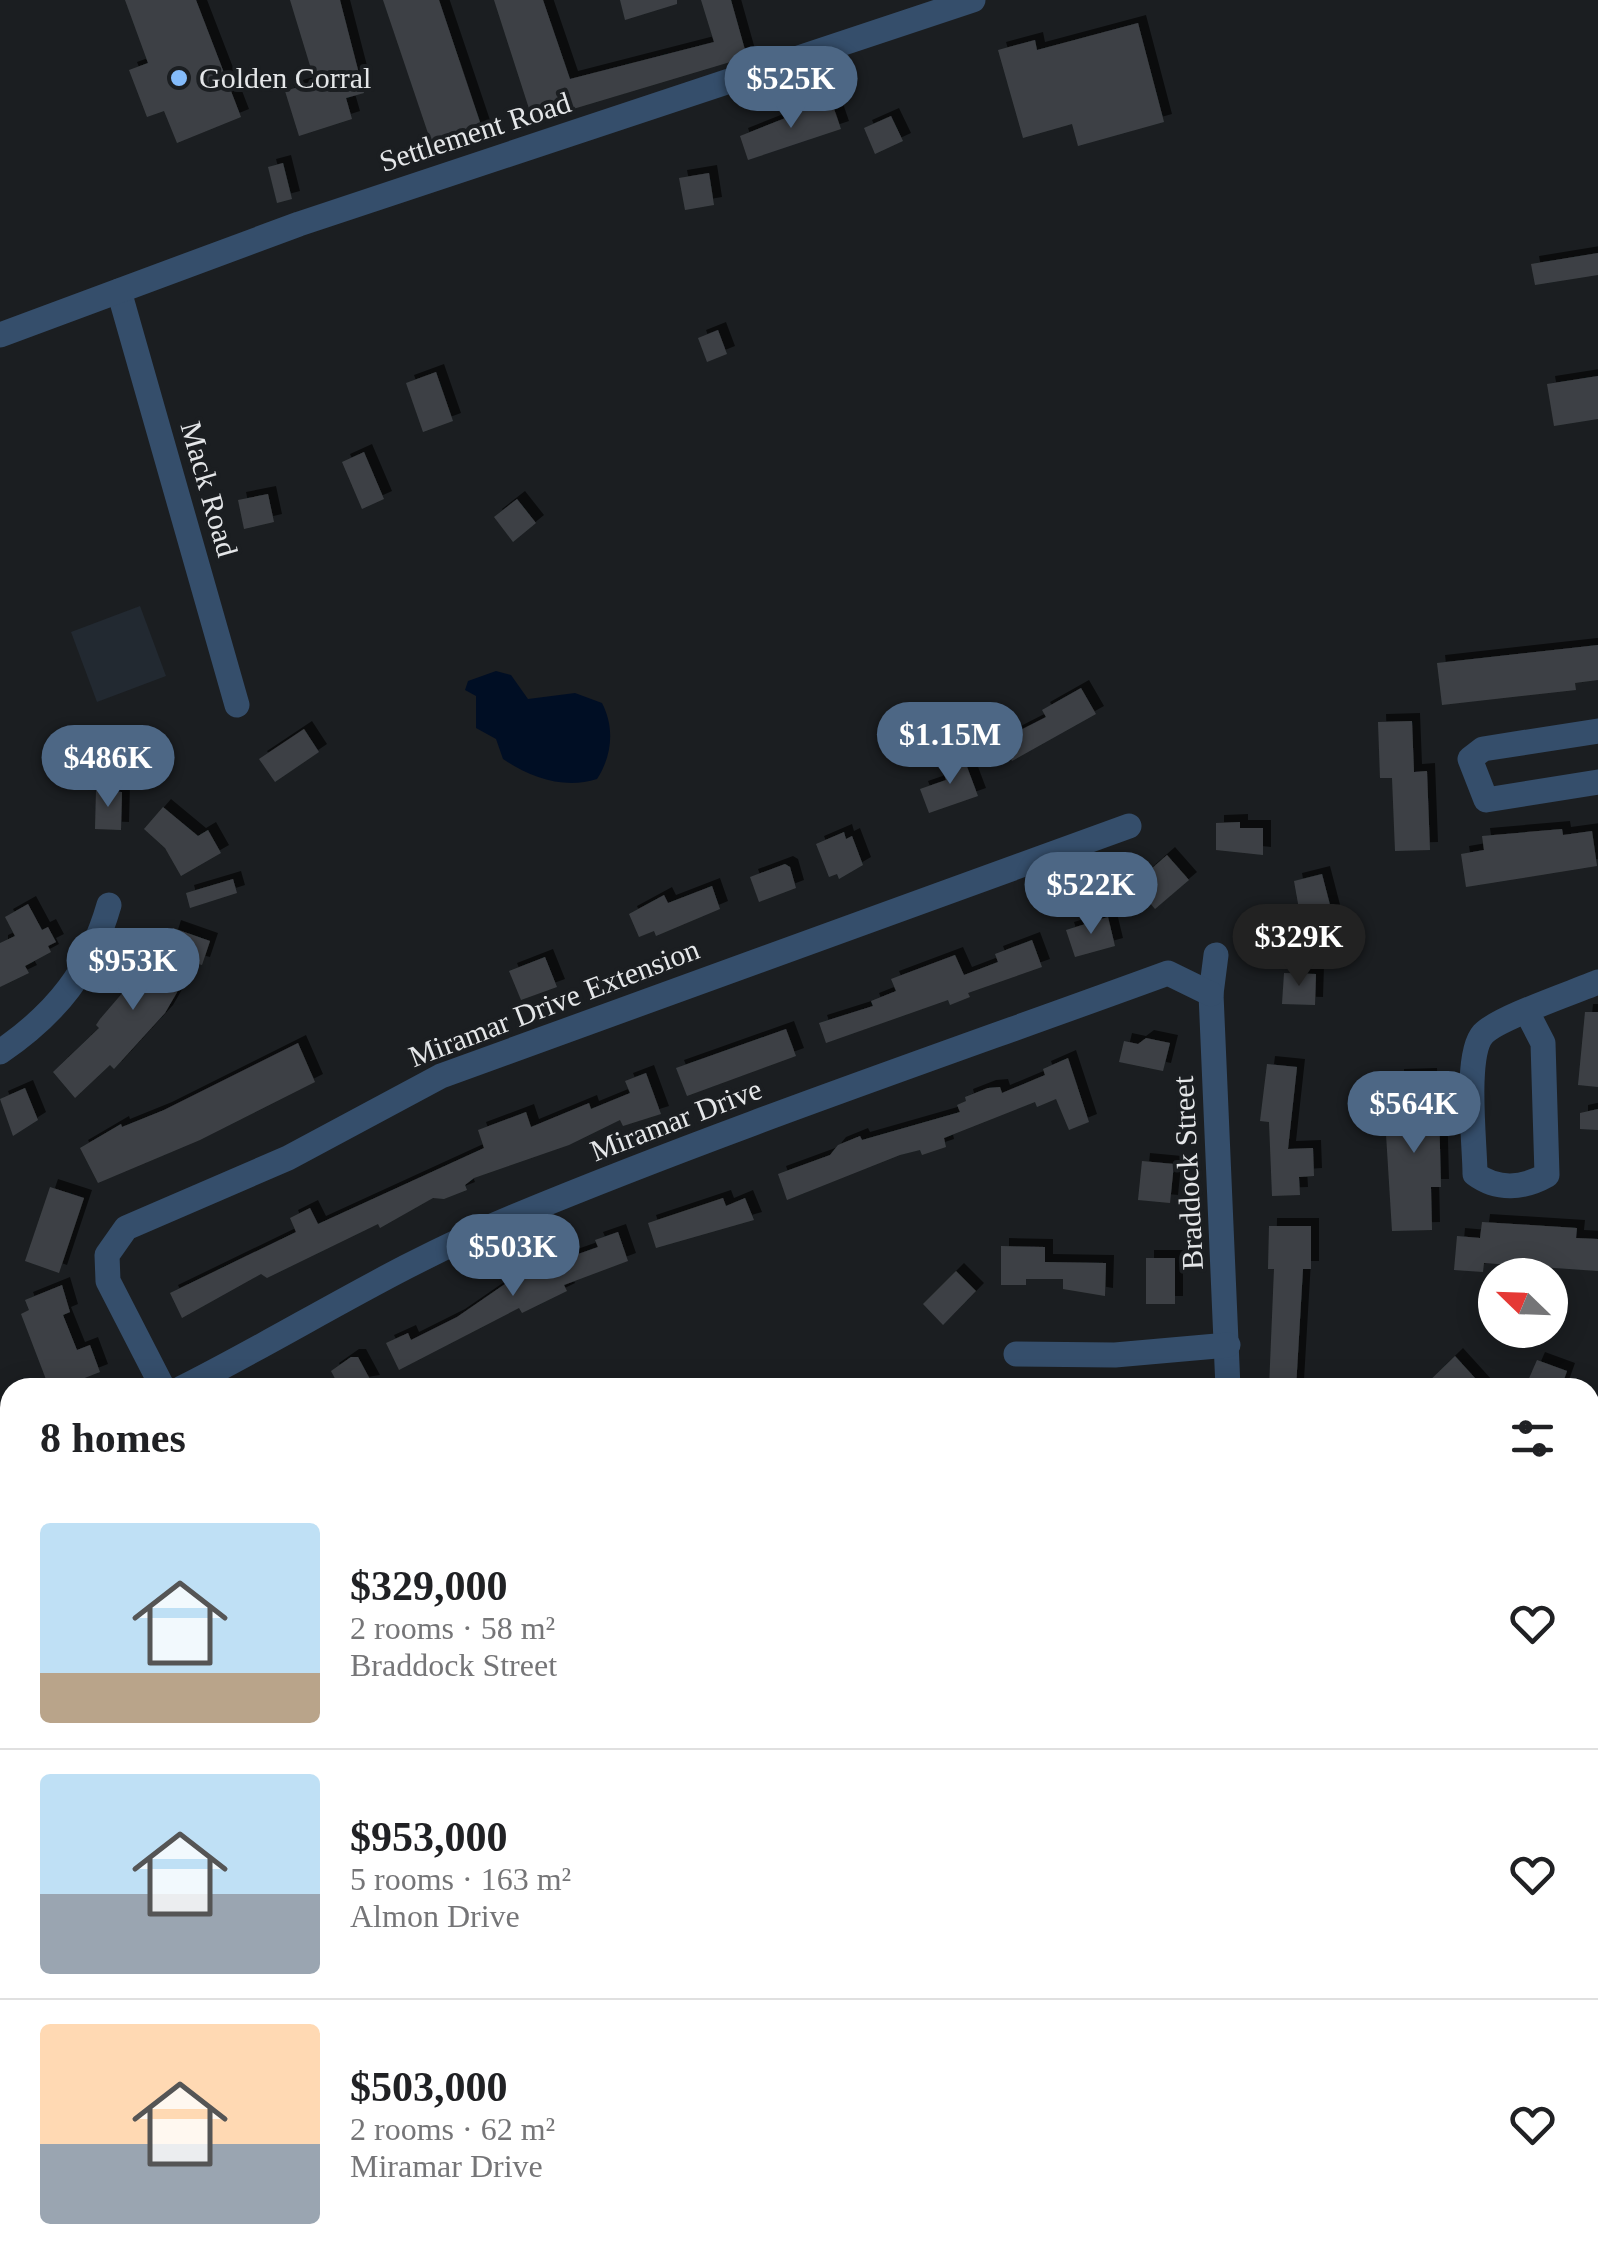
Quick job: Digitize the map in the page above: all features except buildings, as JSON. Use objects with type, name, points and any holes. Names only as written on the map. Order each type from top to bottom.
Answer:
[{"type":"street","name":"Settlement Road","points":[[0,335],[318,218],[973,0]]},
{"type":"street","name":"Mack Road","points":[[119,291],[237,705]]},
{"type":"street","points":[[1598,731],[1483,748],[1470,759],[1486,800],[1598,782]]},
{"type":"street","name":"Miramar Drive Extension","points":[[158,1378],[108,1280],[107,1255],[126,1228],[288,1158],[441,1076],[1130,826]]},
{"type":"street","points":[[0,1052],[54,1007],[85,966],[95,952],[110,906]]},
{"type":"street","name":"Braddock Street","points":[[1216,955],[1211,994],[1228,1378]]},
{"type":"street","name":"Miramar Drive","points":[[202,1378],[294,1332],[390,1274],[547,1204],[1168,973],[1211,994]]},
{"type":"street","points":[[1527,1012],[1543,1043],[1547,1175],[1528,1186],[1489,1185],[1476,1174],[1474,1060],[1478,1040],[1486,1030],[1527,1012],[1598,982]]},
{"type":"street","points":[[1016,1354],[1115,1355],[1228,1345]]},
{"type":"shaded area","points":[[140,606],[166,676],[97,702],[71,632]]},
{"type":"water","points":[[496,671],[511,675],[528,699],[575,693],[602,703],[609,722],[610,742],[597,779],[572,783],[547,780],[503,759],[496,739],[476,728],[476,696],[465,690],[468,681]]},
{"type":"place","name":"Golden Corral","points":[[179,78]]}]
